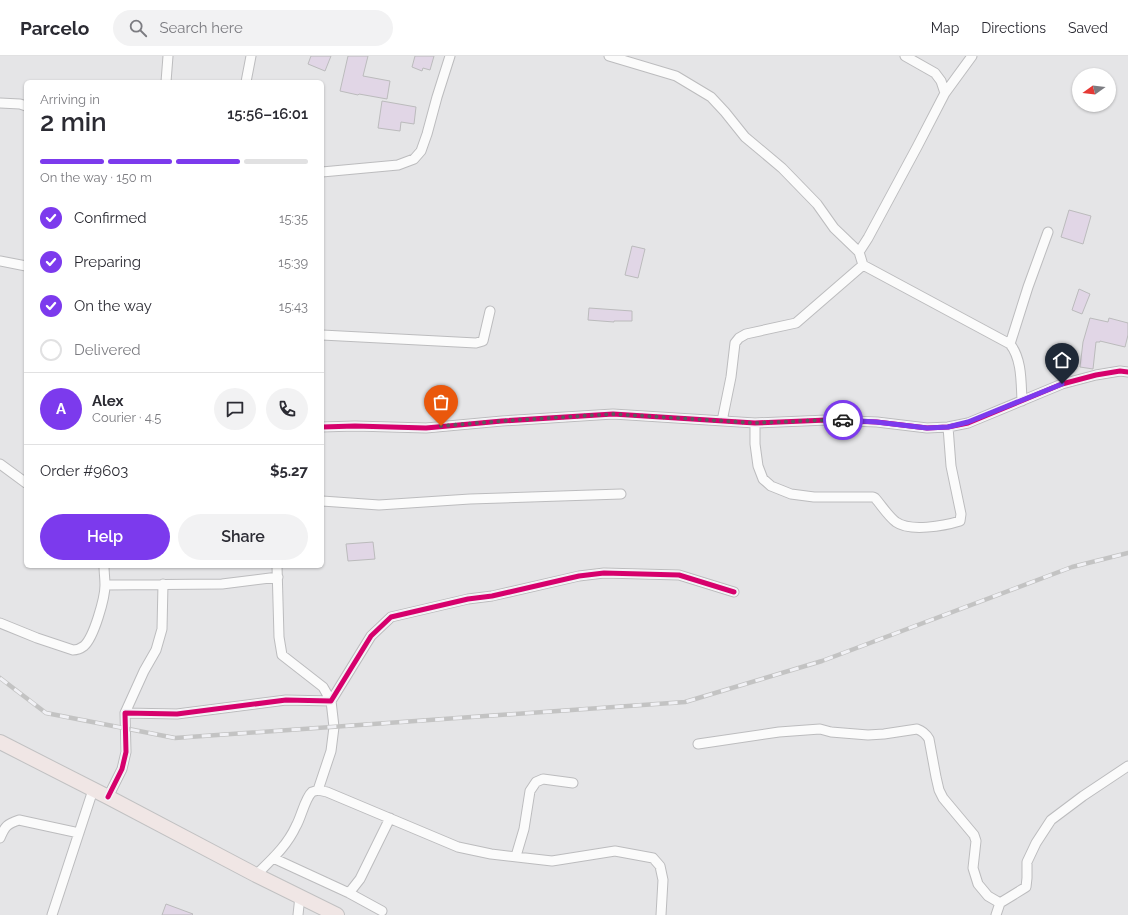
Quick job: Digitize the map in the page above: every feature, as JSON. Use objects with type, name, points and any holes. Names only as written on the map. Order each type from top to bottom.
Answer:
[{"type":"main road","points":[[0,742],[256,875],[337,915]]},
{"type":"street","points":[[166,80],[168,56]]},
{"type":"street","points":[[246,80],[250,56]]},
{"type":"street","points":[[324,172],[398,165],[414,159],[422,151],[436,97],[450,56]]},
{"type":"street","points":[[609,56],[676,76],[711,96],[726,112],[745,137],[782,168],[817,204],[834,228],[859,252],[863,265],[1010,344],[1015,350],[1020,370],[1022,401]]},
{"type":"street","points":[[905,56],[935,73],[941,82],[945,93]]},
{"type":"street","points":[[859,252],[914,154],[945,93],[972,56]]},
{"type":"street","points":[[0,103],[24,105]]},
{"type":"street","points":[[1010,344],[1028,287],[1048,232]]},
{"type":"street","points":[[0,261],[24,266]]},
{"type":"street","points":[[722,421],[731,378],[735,343],[739,338],[746,334],[796,323],[863,265]]},
{"type":"street","points":[[324,335],[476,343],[482,341],[490,311]]},
{"type":"street","points":[[324,427],[355,426],[426,428],[502,421],[613,414],[755,423],[827,420],[876,422],[927,428],[948,427],[968,422],[1062,384],[1096,375],[1120,371],[1128,372]]},
{"type":"street","points":[[755,423],[755,444],[758,466],[763,479],[771,486],[791,494],[814,497],[872,496],[876,498],[895,521],[903,526],[914,528],[951,524],[960,521],[961,514],[951,466],[948,427]]},
{"type":"street","points":[[0,464],[24,482]]},
{"type":"street","points":[[324,501],[379,506],[470,499],[621,494]]},
{"type":"street","points":[[0,623],[37,638],[73,650],[79,650],[89,639],[98,617],[105,585],[104,568]]},
{"type":"street","points":[[277,568],[279,637],[282,655],[323,687],[331,700],[334,727],[331,751],[318,790]]},
{"type":"street","points":[[331,700],[371,636],[391,617],[579,576],[604,573],[679,575],[734,592]]},
{"type":"street","points":[[105,585],[222,584],[278,577]]},
{"type":"street","points":[[108,797],[122,770],[126,752],[125,713],[144,671],[156,650],[162,629],[163,584]]},
{"type":"street","points":[[125,713],[177,714],[286,700],[331,700]]},
{"type":"street","points":[[698,744],[779,732],[820,729],[831,732],[868,735],[917,729],[921,731],[926,734],[929,739],[939,790],[943,798],[974,835],[976,841],[973,868],[978,884],[988,896],[1000,903]]},
{"type":"street","points":[[996,915],[1000,903],[1026,887],[1027,862],[1036,843],[1051,820],[1083,796],[1128,766]]},
{"type":"street","points":[[516,856],[524,829],[530,791],[536,782],[544,778],[573,783]]},
{"type":"street","points":[[52,915],[93,790]]},
{"type":"street","points":[[256,875],[288,841],[297,826],[302,810],[311,793],[318,790],[390,818],[458,847],[491,854],[552,861],[615,851],[653,858],[660,866],[663,880],[661,915]]},
{"type":"street","points":[[349,894],[360,879],[390,818]]},
{"type":"street","points":[[0,838],[4,829],[11,823],[19,820],[79,834]]},
{"type":"street","points":[[273,858],[382,911]]},
{"type":"street","points":[[298,915],[300,896]]},
{"type":"building","points":[[311,56],[331,56],[325,71],[308,64]]},
{"type":"building","points":[[348,56],[368,56],[363,76],[390,81],[387,99],[340,91]]},
{"type":"building","points":[[415,56],[434,56],[430,70],[423,68],[422,71],[412,67]]},
{"type":"building","points":[[382,101],[416,107],[414,124],[401,122],[400,131],[378,128]]},
{"type":"building","points":[[1069,210],[1091,216],[1083,244],[1061,237]]},
{"type":"building","points":[[632,246],[645,249],[638,278],[625,275]]},
{"type":"building","points":[[1079,289],[1090,294],[1082,314],[1072,310]]},
{"type":"building","points":[[589,308],[632,311],[632,321],[614,322],[588,320]]},
{"type":"building","points":[[1090,318],[1108,322],[1109,318],[1128,323],[1128,335],[1125,347],[1100,341],[1096,342],[1093,369],[1080,367],[1083,342]]},
{"type":"building","points":[[373,542],[375,559],[348,561],[346,544]]},
{"type":"building","points":[[166,904],[193,914],[162,915]]},
{"type":"railway","points":[[0,678],[46,713],[175,738],[685,702],[822,661],[1072,567],[1128,553]]},
{"type":"cycle path","points":[[324,427],[355,426],[426,428],[502,421],[613,414],[755,423],[827,420],[877,422],[927,428],[948,427],[968,423],[1062,384],[1096,375],[1120,371],[1128,372]]},
{"type":"cycle path","points":[[108,797],[122,769],[126,752],[125,713],[177,714],[286,700],[331,701],[371,636],[391,617],[579,576],[604,573],[679,575],[734,592]]},
{"type":"way so far","points":[[441,426],[577,415],[613,414],[755,423],[843,420]]},
{"type":"route","points":[[843,420],[927,428],[948,427],[968,422],[1062,384]]}]
